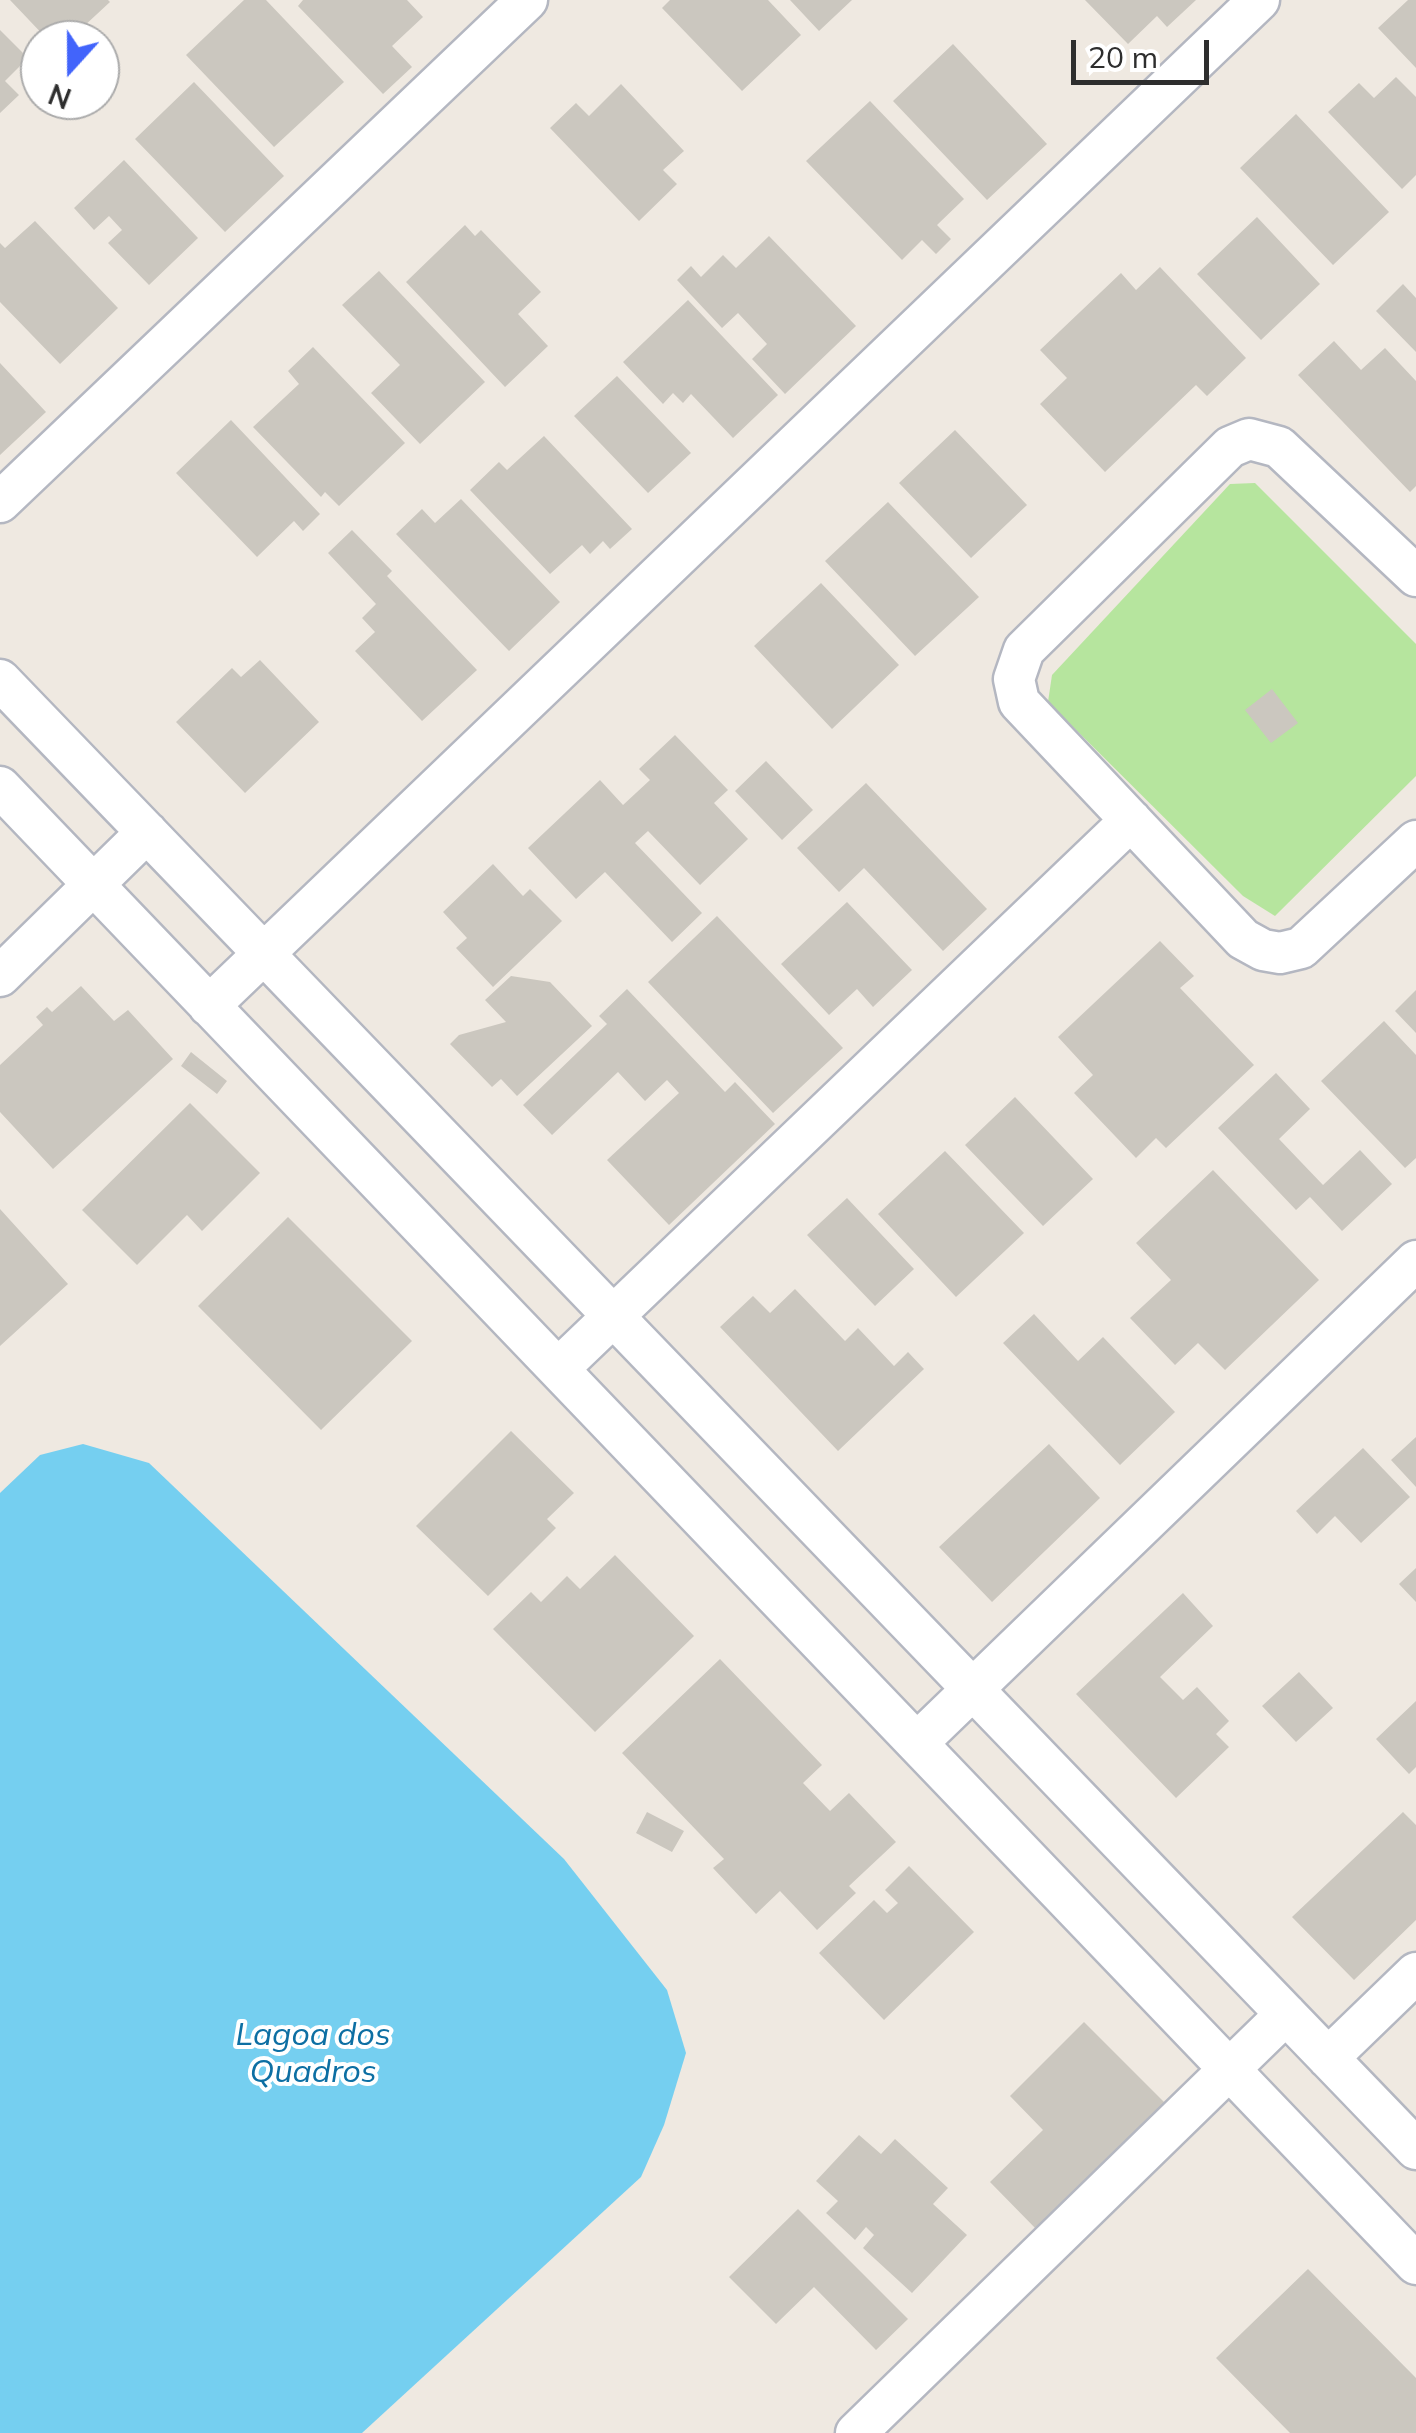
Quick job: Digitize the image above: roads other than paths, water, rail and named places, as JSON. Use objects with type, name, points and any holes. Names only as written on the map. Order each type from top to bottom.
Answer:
[{"type":"street","points":[[0,502],[527,0]]},
{"type":"street","points":[[209,1006],[1259,0]]},
{"type":"street","points":[[1413,566],[1279,447],[1250,439],[1230,447],[1024,650],[1014,679],[1019,702],[1243,939],[1263,950],[1280,953],[1301,948],[1416,841]]},
{"type":"street","points":[[0,680],[1416,2150]]},
{"type":"street","points":[[0,787],[1416,2264]]},
{"type":"street","points":[[558,1370],[1130,820]]},
{"type":"street","points":[[0,976],[146,832]]},
{"type":"street","points":[[917,1743],[1416,1261]]},
{"type":"street","points":[[1328,2058],[1416,1973]]},
{"type":"street","points":[[856,2433],[1286,2014]]},
{"type":"water","name":"Lagoa dos Quadros","points":[[83,1444],[149,1463],[564,1859],[667,1990],[686,2053],[664,2125],[641,2177],[362,2433],[0,2433],[0,1493],[40,1455]]}]
